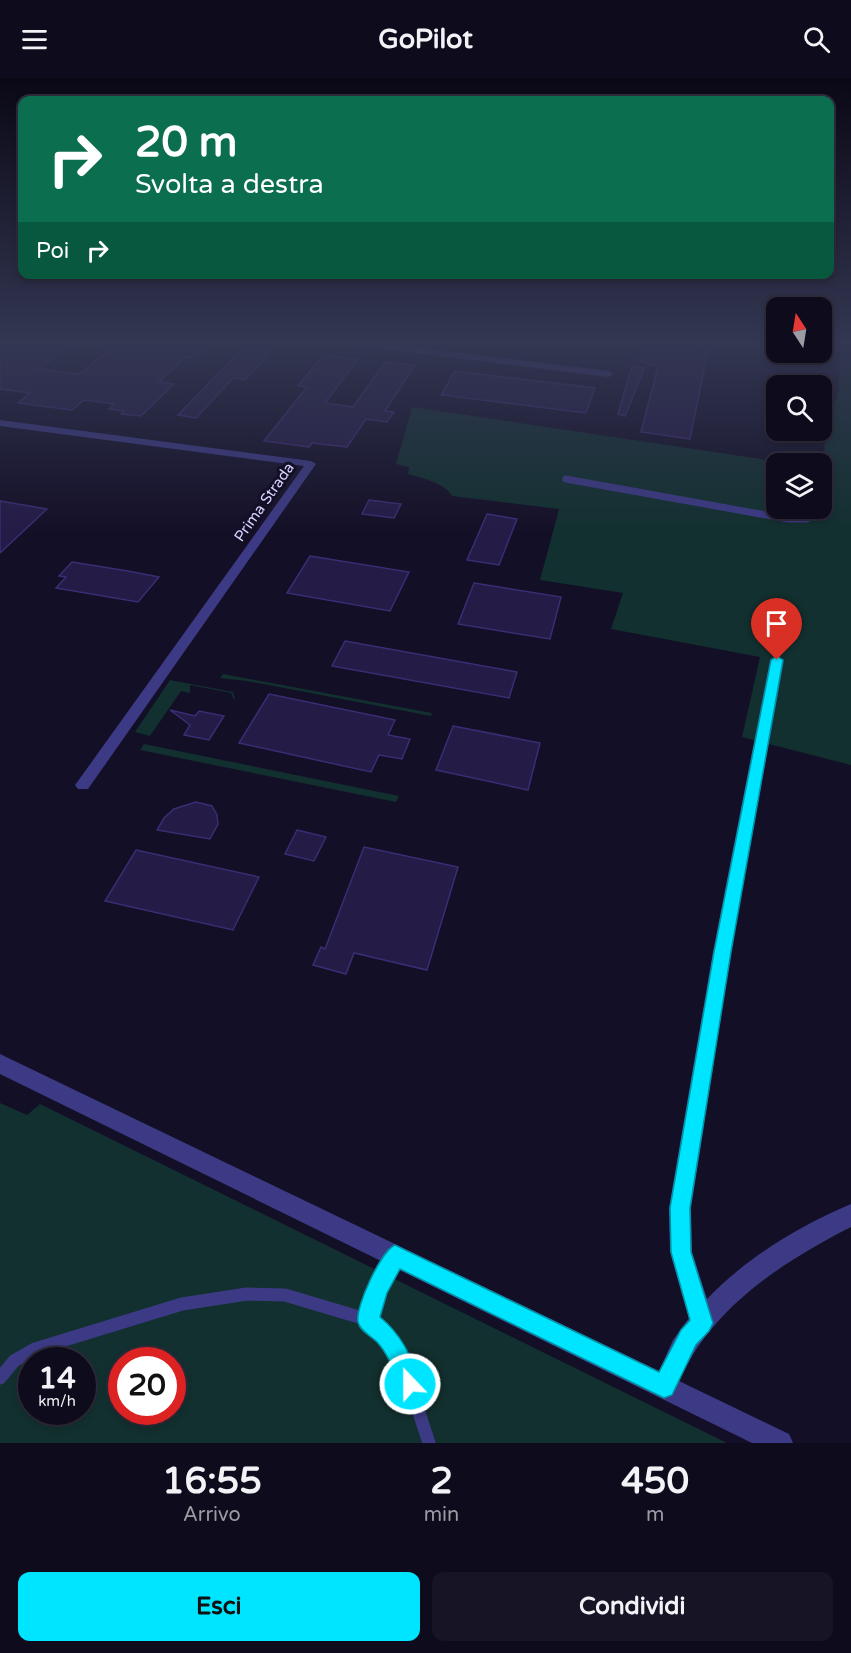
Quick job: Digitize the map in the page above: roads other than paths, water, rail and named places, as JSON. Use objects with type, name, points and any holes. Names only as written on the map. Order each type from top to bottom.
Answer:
[{"type":"street","name":"Prima Strada","points":[[0,423],[311,464],[83,786]]},
{"type":"street","points":[[702,1323],[681,1252],[680,1208],[723,952],[777,660]]},
{"type":"street","points":[[0,1064],[780,1443]]},
{"type":"street","points":[[664,1387],[688,1338],[730,1293],[764,1264],[805,1237],[851,1215]]},
{"type":"lane","points":[[566,479],[766,515]]},
{"type":"lane","points":[[369,1320],[377,1290],[395,1256]]},
{"type":"lane","points":[[0,1378],[14,1361],[35,1349],[182,1304],[236,1296],[285,1295],[369,1320],[386,1336],[403,1364],[429,1443]]}]
